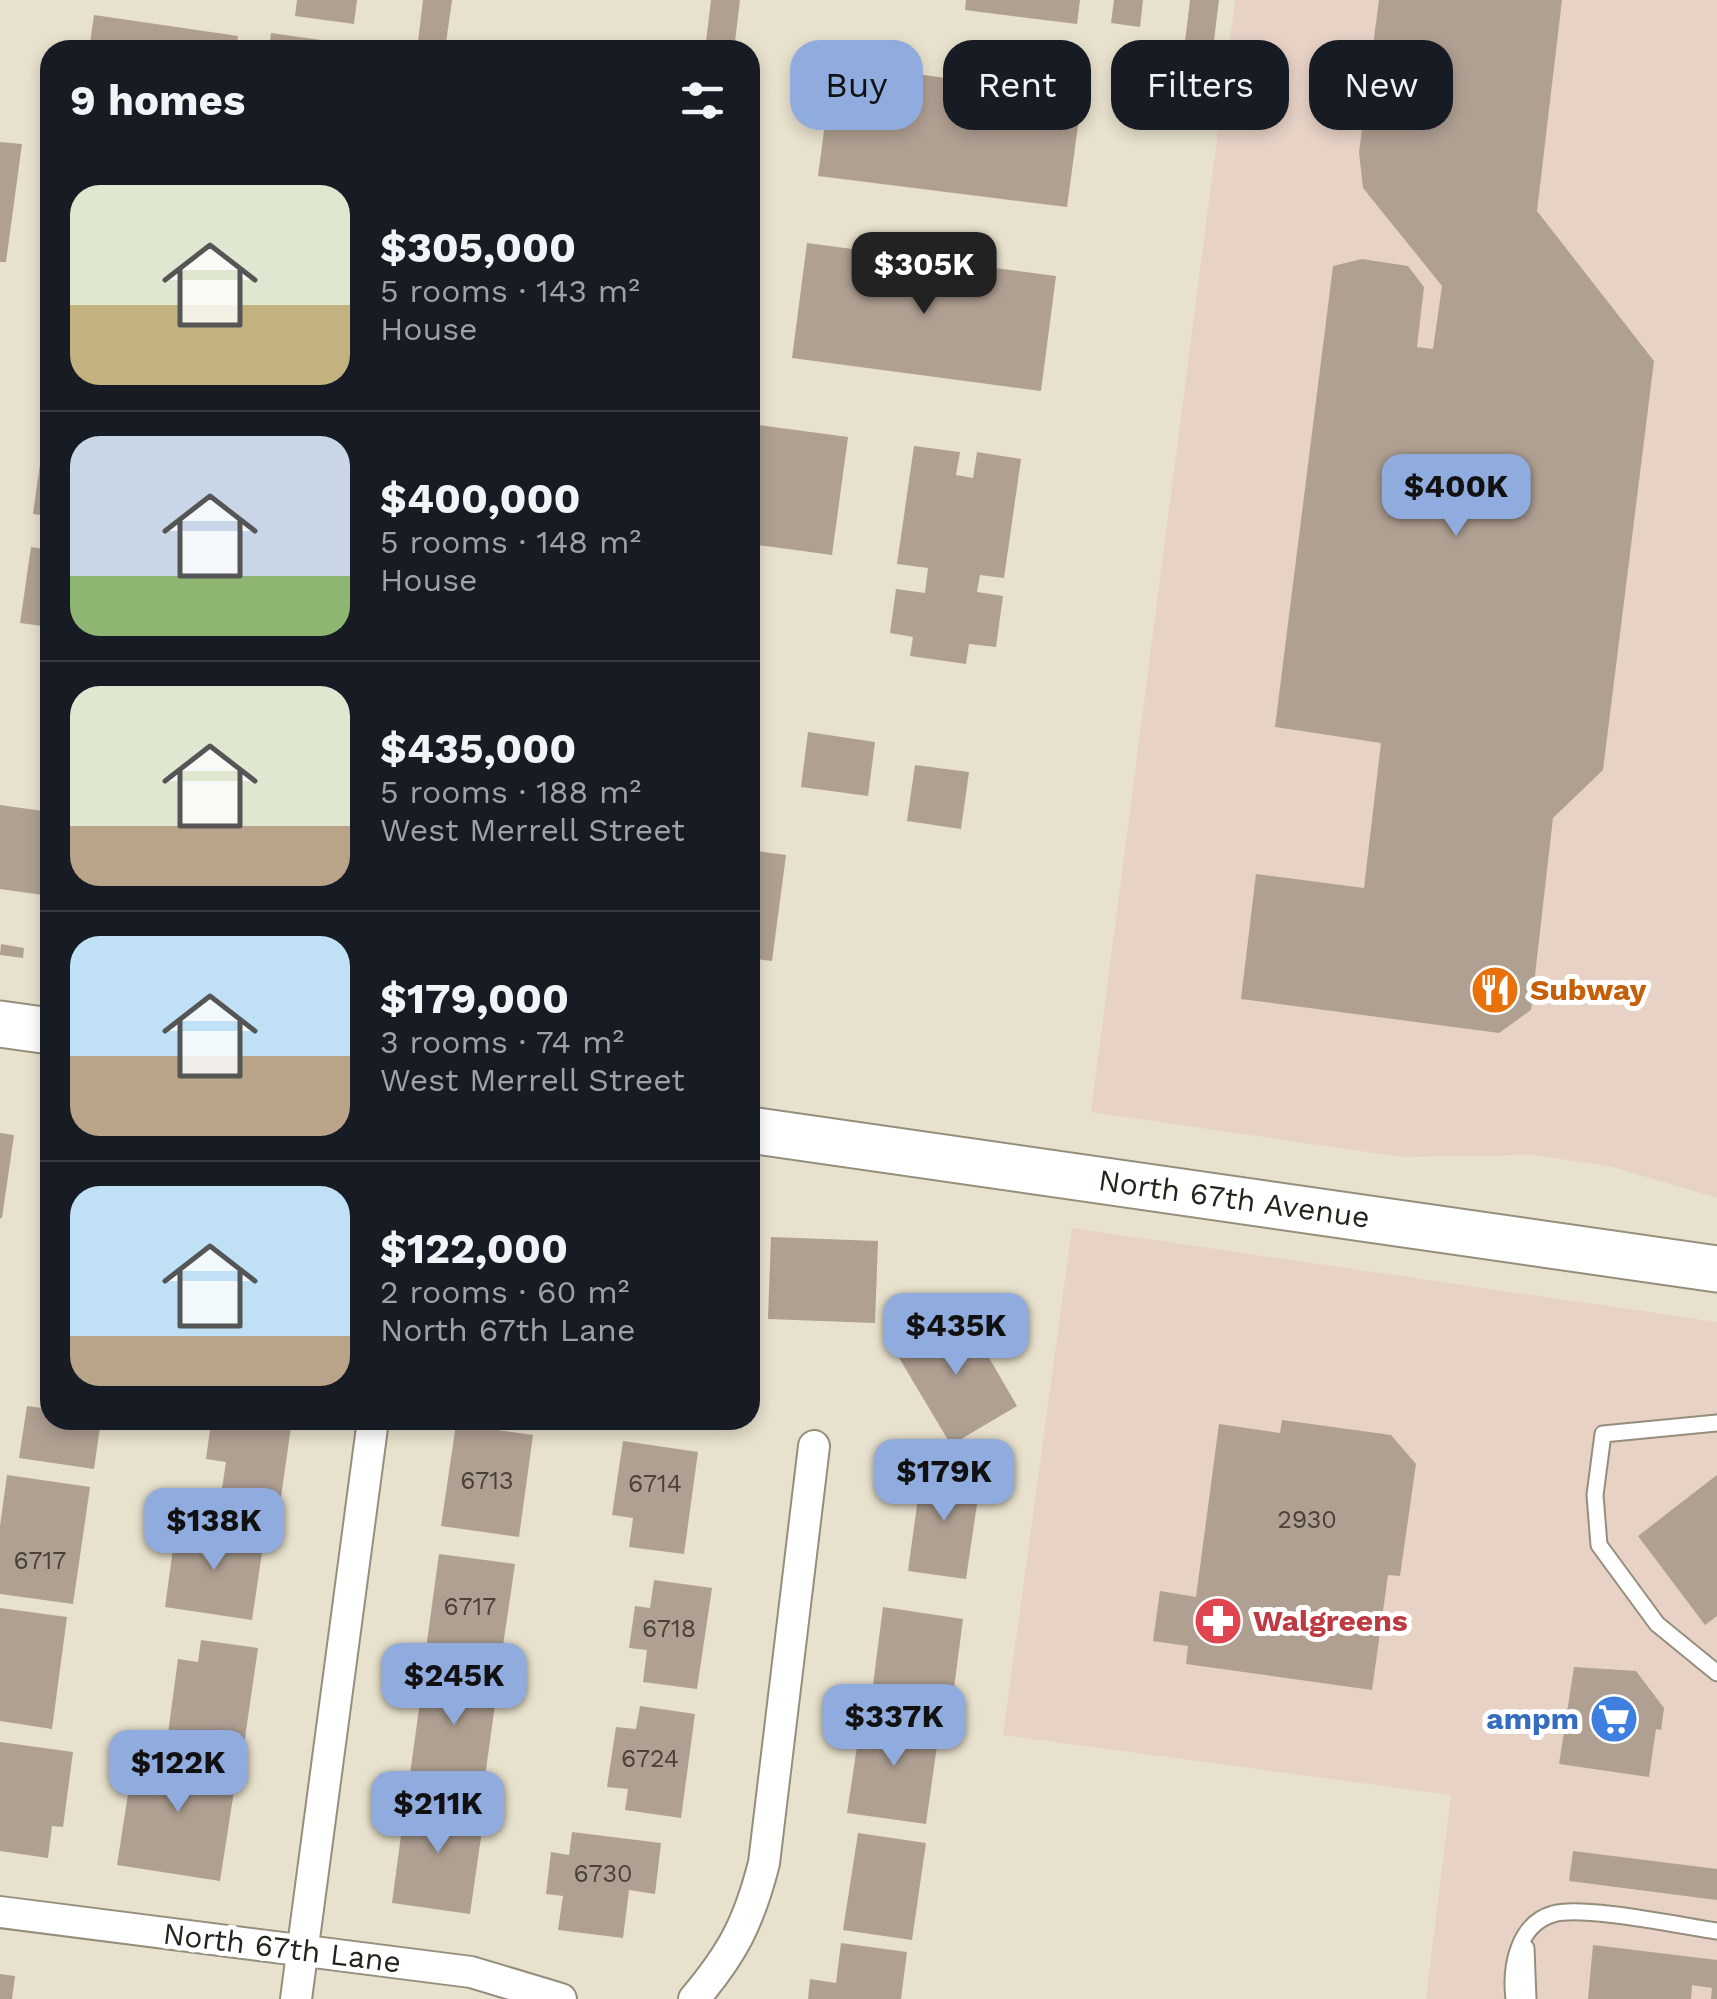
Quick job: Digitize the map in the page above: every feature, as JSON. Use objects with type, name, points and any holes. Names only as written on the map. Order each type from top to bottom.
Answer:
[{"type":"main road","points":[[0,1024],[40,1030]]},
{"type":"main road","name":"North 67th Avenue","points":[[760,1131],[1717,1269]]},
{"type":"street","points":[[296,1999],[372,1430]]},
{"type":"street","points":[[694,1999],[722,1966],[749,1922],[764,1863],[814,1446]]},
{"type":"street","name":"North 67th Lane","points":[[0,1912],[471,1972],[561,1999]]},
{"type":"lane","points":[[1717,1423],[1603,1434],[1596,1494],[1600,1545],[1657,1624],[1717,1672]]},
{"type":"lane","points":[[1514,1999],[1516,1957],[1527,1930],[1554,1914],[1717,1931]]},
{"type":"lane","points":[[1527,1930],[1528,1999]]},
{"type":"shaded area","points":[[1235,0],[1717,0],[1717,1198],[1613,1167],[1533,1155],[1402,1157],[1091,1112],[1218,130],[1289,130],[1289,40],[1230,40]]},
{"type":"shaded area","points":[[1072,1228],[1717,1322],[1717,1999],[1426,1999],[1451,1795],[1003,1735]]},
{"type":"building","points":[[297,0],[357,0],[354,24],[295,16]]},
{"type":"building","points":[[423,0],[452,0],[446,40],[418,40]]},
{"type":"building","points":[[711,0],[740,0],[735,40],[706,40]]},
{"type":"building","points":[[966,0],[1080,0],[1077,24],[965,10]]},
{"type":"building","points":[[1114,0],[1143,0],[1140,27],[1111,23]]},
{"type":"building","points":[[1190,0],[1219,0],[1214,40],[1185,40]]},
{"type":"building","points":[[1379,0],[1562,0],[1537,211],[1654,361],[1603,770],[1553,818],[1531,1010],[1499,1033],[1241,999],[1256,874],[1364,888],[1381,743],[1275,727],[1333,266],[1362,259],[1408,266],[1424,287],[1417,347],[1433,349],[1442,286],[1363,188],[1359,152],[1362,130],[1453,130],[1453,40],[1374,40]]},
{"type":"building","points":[[94,15],[238,36],[237,40],[90,40]]},
{"type":"building","points":[[271,33],[321,40],[270,40]]},
{"type":"building","points":[[923,75],[943,78],[943,130],[1077,130],[1067,207],[818,176],[824,130],[923,130]]},
{"type":"building","points":[[0,142],[22,144],[6,262],[0,262]]},
{"type":"building","points":[[807,243],[1056,276],[1041,391],[792,358]]},
{"type":"building","points":[[760,425],[848,437],[832,555],[760,545]]},
{"type":"building","points":[[914,446],[960,452],[956,475],[973,478],[977,452],[1021,459],[1004,578],[980,575],[977,592],[1003,596],[996,647],[969,644],[966,664],[910,656],[913,637],[890,633],[896,589],[925,593],[928,568],[897,564]]},
{"type":"building","points":[[40,464],[40,515],[33,514]]},
{"type":"building","points":[[31,547],[40,548],[40,626],[20,623]]},
{"type":"building","points":[[808,732],[875,742],[868,796],[801,787]]},
{"type":"building","points":[[915,765],[969,772],[961,829],[907,821]]},
{"type":"building","points":[[0,805],[40,811],[40,895],[0,889]]},
{"type":"building","points":[[760,851],[786,855],[772,961],[760,959]]},
{"type":"building","points":[[1,944],[24,948],[23,958],[0,955]]},
{"type":"building","points":[[0,1133],[14,1135],[2,1218],[0,1218]]},
{"type":"building","points":[[771,1237],[878,1241],[875,1323],[768,1319]]},
{"type":"building","points":[[962,1311],[1017,1406],[951,1445],[895,1351]]},
{"type":"building","points":[[27,1406],[40,1408],[40,1430],[100,1430],[94,1469],[19,1458]]},
{"type":"building","name":"Walgreens","points":[[1282,1420],[1391,1435],[1416,1464],[1400,1576],[1388,1575],[1372,1690],[1186,1664],[1188,1646],[1153,1641],[1160,1591],[1196,1597],[1219,1424],[1280,1433]]},
{"type":"building","points":[[210,1430],[291,1430],[279,1511],[220,1502],[226,1462],[206,1459]]},
{"type":"building","points":[[455,1430],[533,1435],[519,1537],[441,1526]]},
{"type":"building","points":[[623,1441],[698,1452],[684,1554],[629,1547],[633,1518],[612,1515]]},
{"type":"building","points":[[922,1469],[981,1477],[966,1579],[908,1571]]},
{"type":"building","points":[[7,1475],[90,1487],[73,1604],[0,1594],[0,1526]]},
{"type":"building","points":[[1717,1475],[1717,1616],[1705,1625],[1638,1536]]},
{"type":"building","points":[[176,1527],[264,1539],[252,1620],[165,1607]]},
{"type":"building","points":[[439,1554],[515,1564],[501,1659],[426,1649]]},
{"type":"building","points":[[654,1580],[712,1588],[697,1689],[643,1682],[647,1650],[629,1648],[635,1606],[650,1608]]},
{"type":"building","points":[[883,1607],[963,1619],[953,1696],[873,1685]]},
{"type":"building","points":[[0,1608],[67,1617],[52,1729],[0,1721]]},
{"type":"building","points":[[201,1640],[258,1648],[243,1752],[167,1741],[178,1659],[198,1662]]},
{"type":"building","name":"ampm","points":[[1574,1667],[1636,1671],[1664,1708],[1661,1730],[1656,1729],[1649,1777],[1559,1764]]},
{"type":"building","points":[[424,1673],[498,1683],[484,1784],[410,1774]]},
{"type":"building","points":[[640,1706],[695,1714],[681,1818],[625,1810],[628,1789],[607,1787],[616,1727],[636,1729]]},
{"type":"building","points":[[862,1713],[940,1724],[926,1824],[847,1813]]},
{"type":"building","points":[[0,1742],[73,1752],[63,1827],[52,1826],[48,1858],[0,1851]]},
{"type":"building","points":[[135,1749],[238,1765],[220,1881],[117,1865]]},
{"type":"building","points":[[406,1798],[485,1809],[470,1914],[392,1903]]},
{"type":"building","points":[[572,1832],[661,1843],[655,1894],[629,1890],[623,1938],[558,1930],[563,1896],[546,1894],[551,1852],[569,1855]]},
{"type":"building","points":[[858,1833],[926,1843],[912,1940],[843,1930]]},
{"type":"building","points":[[1573,1851],[1717,1869],[1717,1900],[1569,1881]]},
{"type":"building","points":[[841,1943],[907,1952],[901,1999],[808,1999],[810,1979],[836,1983]]},
{"type":"building","points":[[1593,1945],[1717,1960],[1717,1999],[1711,1999],[1712,1988],[1692,1985],[1691,1999],[1588,1999]]},
{"type":"building","points":[[0,1974],[15,1976],[12,1999],[0,1999]]},
{"type":"place","name":"Subway","points":[[1495,990]]},
{"type":"place","name":"Walgreens","points":[[1218,1621]]},
{"type":"place","name":"ampm","points":[[1614,1719]]}]
